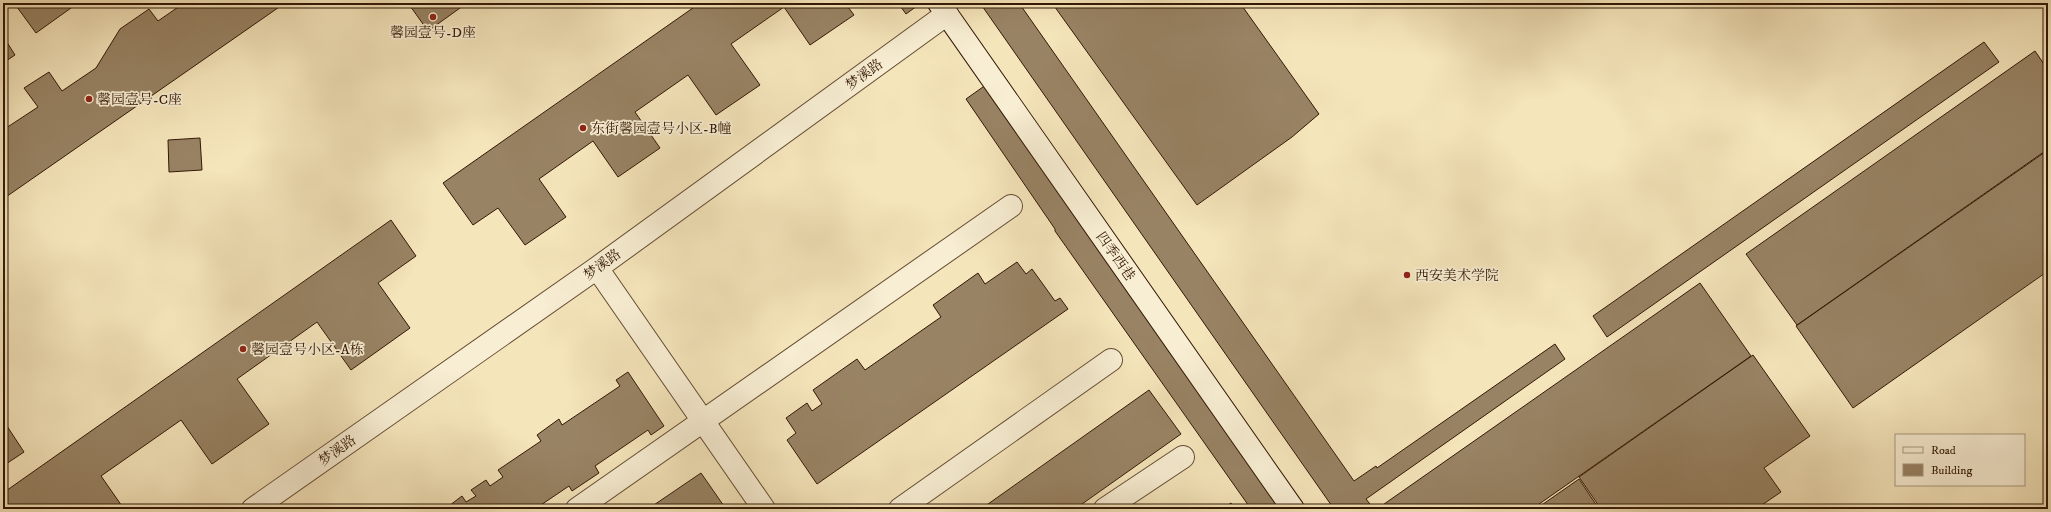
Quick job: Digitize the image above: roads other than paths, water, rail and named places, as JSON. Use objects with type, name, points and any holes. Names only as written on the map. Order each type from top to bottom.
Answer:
[{"type":"street","name":"梦溪路","points":[[253,509],[597,268],[943,9]]},
{"type":"street","name":"四季西巷","points":[[943,9],[1293,509]]},
{"type":"street","points":[[577,509],[1011,206]]},
{"type":"street","points":[[597,268],[661,357],[702,421],[764,509]]},
{"type":"street","points":[[900,509],[1111,360]]},
{"type":"street","points":[[1105,509],[1183,456]]},
{"type":"place","name":"馨园壹号-D座","points":[[433,17]]},
{"type":"place","name":"馨园壹号-C座","points":[[89,99]]},
{"type":"place","name":"东街馨园壹号小区-B幢","points":[[583,128]]},
{"type":"place","name":"西安美术学院","points":[[1407,275]]},
{"type":"place","name":"馨园壹号小区-A栋","points":[[243,349]]}]
